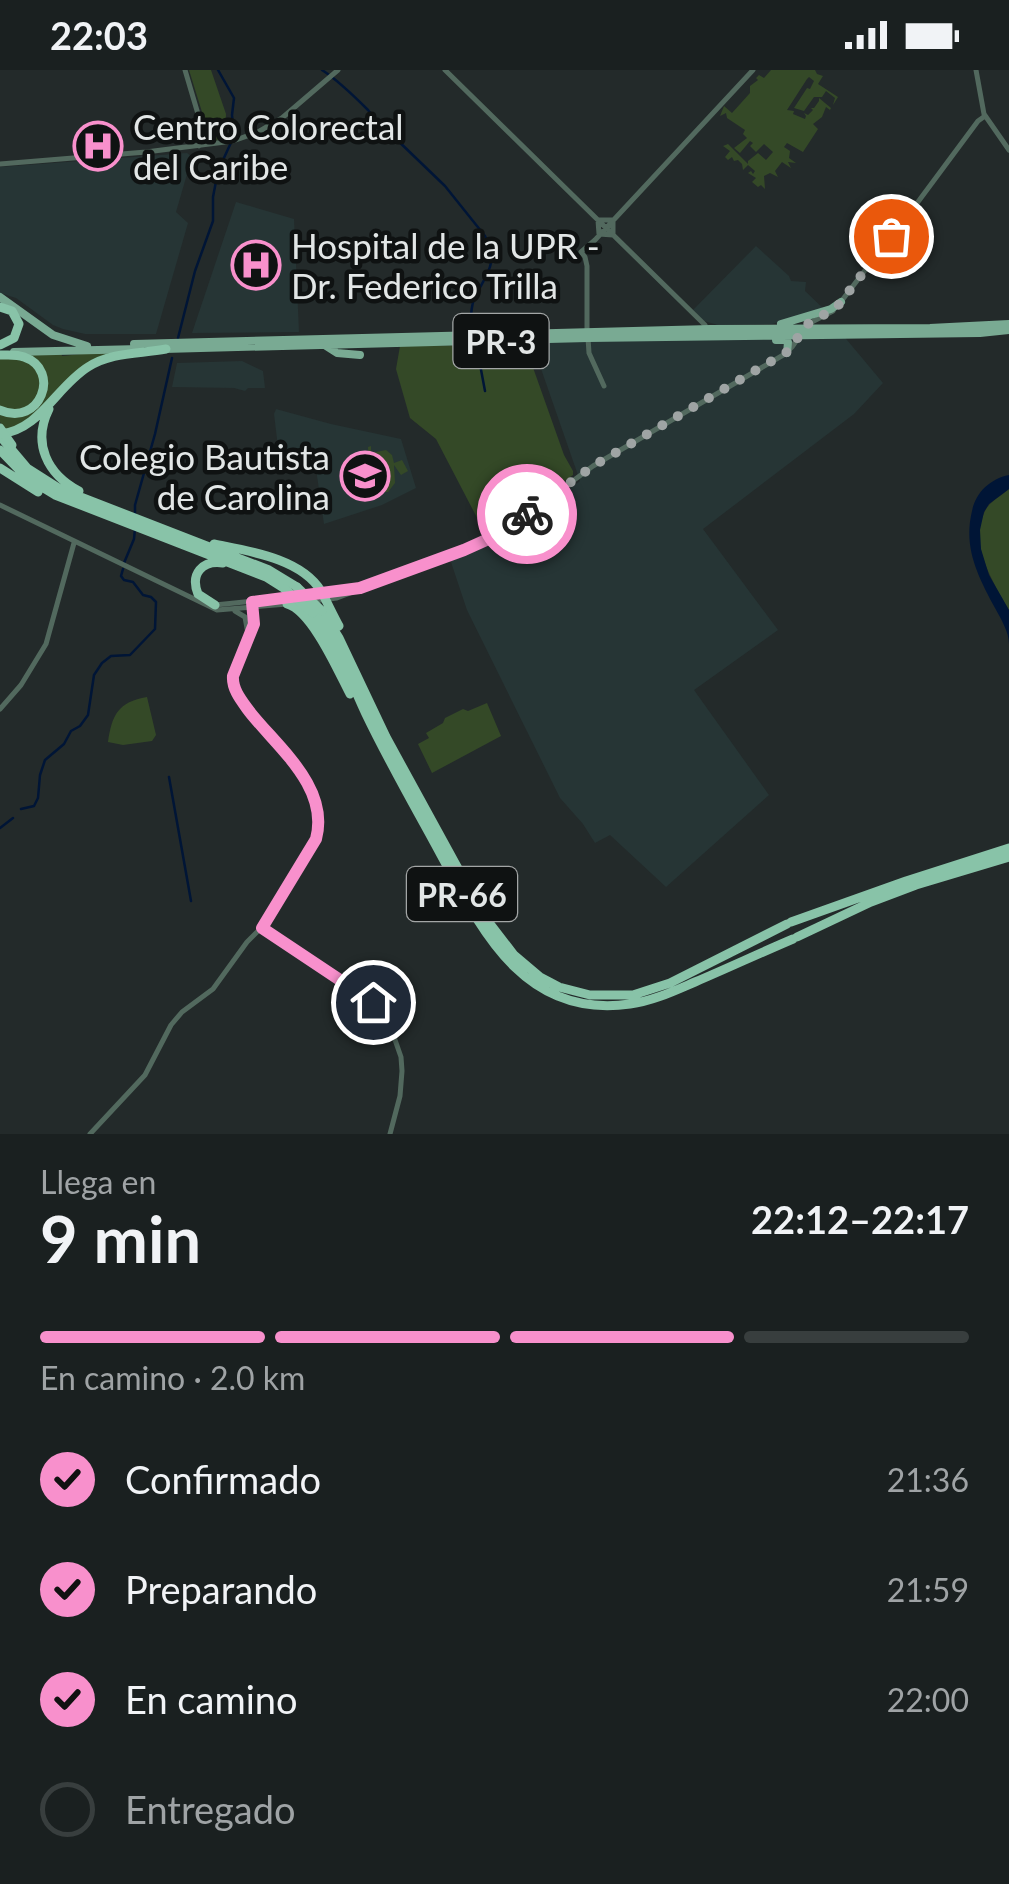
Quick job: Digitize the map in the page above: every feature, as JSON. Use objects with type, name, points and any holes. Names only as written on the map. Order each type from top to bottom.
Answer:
[{"type":"highway","points":[[0,350],[14,338],[19,324],[2,302]]},
{"type":"highway","points":[[98,504],[44,474],[3,439],[28,424],[85,368],[99,360],[166,349]]},
{"type":"highway","points":[[0,350],[29,359],[39,369],[44,384],[41,398],[28,411],[11,414],[0,410]]},
{"type":"highway","points":[[63,389],[44,421],[44,452],[59,478],[98,504]]},
{"type":"highway","name":"PR-66","points":[[3,439],[18,471],[40,488],[121,517],[291,588]]},
{"type":"highway","points":[[0,470],[58,501],[112,521],[121,517]]},
{"type":"highway","name":"PR-66","points":[[98,504],[121,517]]},
{"type":"highway","name":"PR-66","points":[[146,527],[173,533],[269,570],[322,612],[484,916],[507,948],[534,972],[571,991],[619,996],[655,989],[723,963],[743,960],[916,885],[1009,856]]},
{"type":"highway","points":[[173,533],[278,559],[319,587],[324,597],[322,612]]},
{"type":"highway","points":[[215,605],[198,594],[196,575],[210,563],[232,564]]},
{"type":"highway","points":[[322,612],[337,598]]},
{"type":"highway","points":[[287,604],[297,608],[319,638],[394,770]]},
{"type":"highway","name":"PR-66","points":[[322,612],[329,636],[394,770],[480,927],[507,962],[554,994],[582,1002],[622,1005],[656,998],[789,924],[1009,848]]},
{"type":"main road","points":[[2,302],[53,335],[87,346]]},
{"type":"main road","points":[[838,305],[836,320],[840,327]]},
{"type":"main road","points":[[766,328],[838,305]]},
{"type":"main road","points":[[692,329],[696,318]]},
{"type":"main road","name":"PR-3","points":[[0,350],[588,331],[692,329],[707,333],[800,336],[840,327],[1009,327]]},
{"type":"main road","name":"PR-3","points":[[0,350],[326,346],[588,331],[658,342],[766,328],[806,340],[980,333],[1009,327]]},
{"type":"main road","points":[[707,333],[784,340],[787,352]]},
{"type":"main road","points":[[326,346],[337,353],[360,355]]},
{"type":"main road","points":[[232,348],[264,355]]},
{"type":"street","points":[[185,70],[198,114],[199,146]]},
{"type":"street","points":[[445,70],[707,333]]},
{"type":"street","points":[[604,386],[589,352],[583,252],[753,70]]},
{"type":"street","points":[[976,70],[985,116],[1009,150]]},
{"type":"street","points":[[0,164],[219,144],[251,135],[282,118],[333,74]]},
{"type":"street","points":[[0,505],[217,610],[337,598],[464,550],[504,532],[580,474],[787,352],[838,305],[985,116]]},
{"type":"street","points":[[974,126],[983,121],[993,125]]},
{"type":"street","points":[[598,220],[613,220]]},
{"type":"street","points":[[596,237],[598,220]]},
{"type":"street","points":[[613,220],[614,236],[707,333]]},
{"type":"street","points":[[596,237],[614,236]]},
{"type":"street","points":[[0,709],[23,683],[46,644],[74,542]]},
{"type":"street","points":[[192,599],[215,605],[264,606],[360,588]]},
{"type":"street","points":[[252,605],[254,624]]},
{"type":"street","points":[[90,1134],[145,1074],[171,1025],[213,989],[270,918],[316,839],[317,810],[311,788],[233,685],[256,615],[264,606]]},
{"type":"street","points":[[232,610],[245,617],[248,638]]},
{"type":"street","points":[[270,918],[272,933]]},
{"type":"street","points":[[262,928],[377,1006],[394,1037],[402,1071],[390,1134]]},
{"type":"street","points":[[256,934],[272,933]]},
{"type":"shaded area","points":[[187,153],[192,157],[176,212],[188,223],[156,334],[85,334],[63,329],[16,298],[0,293],[0,167]]},
{"type":"shaded area","name":"Hospital de la UPR - Dr. Federico Trilla","points":[[236,202],[294,219],[299,332],[192,333]]},
{"type":"shaded area","points":[[756,246],[791,281],[806,282],[805,291],[825,310],[772,324],[718,325],[704,321],[693,310]]},
{"type":"shaded area","points":[[842,334],[883,383],[854,414],[703,529],[778,630],[694,690],[769,795],[666,887],[610,835],[595,843],[560,798],[467,610],[450,559],[510,532],[580,481],[539,363],[538,341]]},
{"type":"shaded area","points":[[242,361],[263,371],[265,388],[245,391],[172,387],[177,363]]},
{"type":"shaded area","name":"Colegio Bautista de Carolina","points":[[276,409],[401,439],[416,488],[382,505],[324,524],[315,462],[280,464]]},
{"type":"green space","points":[[189,70],[211,70],[226,114],[225,139],[205,143],[202,112]]},
{"type":"green space","points":[[771,70],[815,70],[823,76],[818,84],[838,97],[833,105],[835,98],[826,91],[822,97],[814,97],[804,111],[794,108],[814,81],[807,79],[787,110],[805,119],[804,113],[808,115],[813,110],[819,98],[831,108],[826,107],[813,124],[818,129],[803,152],[787,143],[784,147],[796,163],[788,162],[791,168],[782,162],[775,171],[778,177],[770,173],[764,176],[765,189],[752,182],[756,178],[748,173],[755,171],[748,165],[743,170],[738,160],[725,157],[730,151],[723,146],[728,144],[748,164],[758,153],[766,160],[773,152],[764,144],[756,152],[750,141],[740,153],[734,148],[747,138],[745,130],[727,118],[726,113],[720,116],[724,106],[732,113],[750,93],[756,78],[764,78]]},
{"type":"green space","points":[[525,345],[573,475],[486,535],[436,439],[410,418],[396,369],[400,346]]},
{"type":"green space","points":[[61,352],[62,356],[112,354],[100,358],[31,419],[6,432],[0,412],[24,414],[46,383],[26,355]]},
{"type":"green space","points":[[0,357],[32,363],[42,381],[36,401],[20,411],[0,407]]},
{"type":"green space","points":[[371,446],[371,453],[386,450],[394,463],[402,460],[408,471],[401,475],[394,465],[395,483],[388,492],[376,492],[370,487]]},
{"type":"green space","points":[[1009,489],[1009,610],[985,562],[979,536],[987,508]]},
{"type":"green space","points":[[147,697],[156,735],[152,741],[123,745],[108,742],[118,711],[129,702]]},
{"type":"green space","points":[[487,703],[501,736],[432,773],[418,744],[429,738],[426,733],[463,709],[468,711]]},
{"type":"water","points":[[1009,475],[1009,489],[989,504],[980,530],[989,575],[1009,610],[1009,644],[978,573],[969,537],[972,511],[980,492]]},
{"type":"waterway","points":[[178,338],[213,221],[218,171],[234,136],[234,98],[218,70]]},
{"type":"waterway","points":[[322,70],[352,94],[381,127],[445,186],[485,236],[491,262],[473,303],[470,333]]},
{"type":"waterway","points":[[470,341],[470,349],[479,359],[485,391]]},
{"type":"waterway","points":[[135,515],[172,358]]},
{"type":"waterway","points":[[124,563],[135,528]]},
{"type":"waterway","points":[[21,809],[34,806],[38,798],[45,760],[88,715],[94,675],[102,663],[111,656],[130,655],[155,629],[156,602],[143,595],[133,582],[124,580],[123,569]]},
{"type":"waterway","points":[[169,777],[191,901]]},
{"type":"waterway","points":[[0,828],[13,818]]},
{"type":"way so far","points":[[527,514],[580,474],[787,352],[808,324],[837,307],[886,237],[891,236]]},
{"type":"place","name":"Centro Colorectal del Caribe","points":[[98,146]]},
{"type":"place","name":"Hospital de la UPR - Dr. Federico Trilla","points":[[256,265]]},
{"type":"place","name":"Colegio Bautista de Carolina","points":[[365,476]]},
{"type":"route","points":[[373,1002],[262,928],[316,839],[318,827],[311,788],[233,685],[254,624],[252,602],[360,588],[464,550],[504,532],[527,514]]}]
